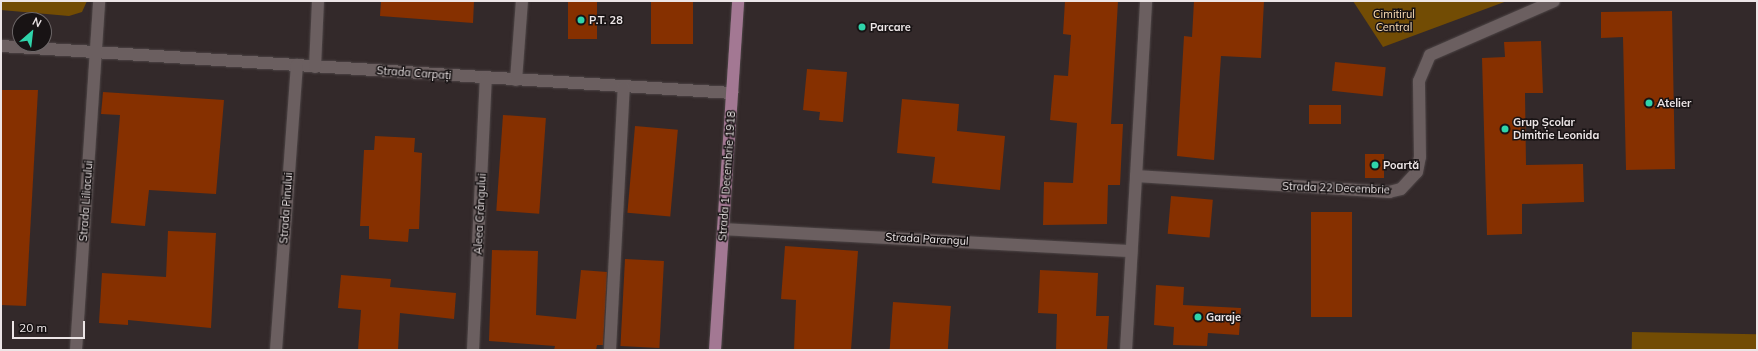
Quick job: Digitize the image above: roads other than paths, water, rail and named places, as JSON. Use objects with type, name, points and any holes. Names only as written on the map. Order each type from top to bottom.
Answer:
[{"type":"main road","name":"Strada 1 Decembrie 1918","points":[[715,350],[738,1]]},
{"type":"street","points":[[96,52],[99,1]]},
{"type":"street","points":[[315,67],[318,1]]},
{"type":"street","points":[[516,80],[522,1]]},
{"type":"street","points":[[1126,350],[1146,1]]},
{"type":"street","name":"Strada 22 Decembrie","points":[[1136,176],[1327,189],[1389,192],[1401,189],[1417,172],[1420,157],[1419,81],[1430,55],[1554,1]]},
{"type":"street","name":"Strada Carpați","points":[[1,46],[732,93]]},
{"type":"street","name":"Strada Liliacului","points":[[76,350],[96,52]]},
{"type":"street","name":"Strada Pinului","points":[[276,350],[297,65]]},
{"type":"street","name":"Aleea Crângului","points":[[473,350],[486,78]]},
{"type":"street","points":[[610,350],[624,87]]},
{"type":"street","name":"Strada Parangul","points":[[723,229],[1131,251]]},
{"type":"place","name":"P.T. 28","points":[[581,20]]},
{"type":"place","name":"Parcare","points":[[862,27]]},
{"type":"place","name":"Atelier","points":[[1649,103]]},
{"type":"place","name":"Grup Școlar Dimitrie Leonida","points":[[1505,129]]},
{"type":"place","name":"Poartă","points":[[1375,165]]},
{"type":"place","name":"Garaje","points":[[1198,317]]},
{"type":"park label","name":"Cimitirul Central","points":[[1394,21]]}]
